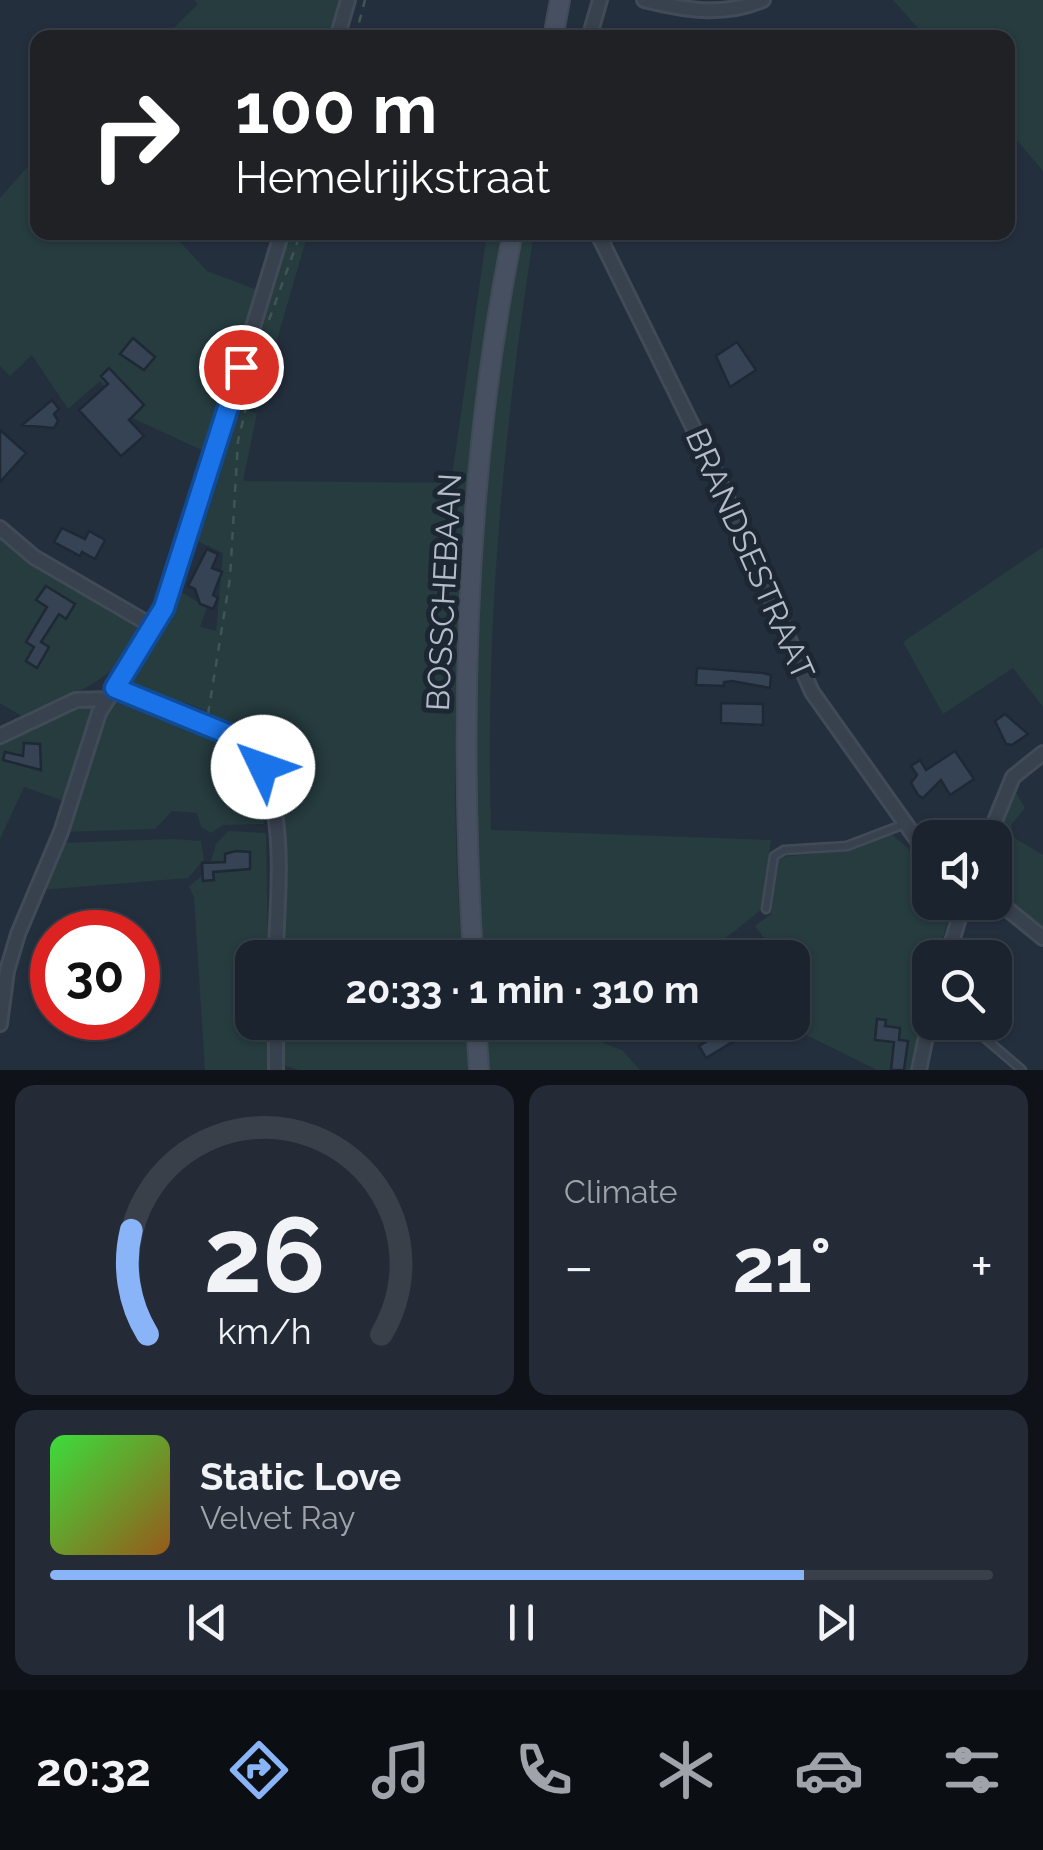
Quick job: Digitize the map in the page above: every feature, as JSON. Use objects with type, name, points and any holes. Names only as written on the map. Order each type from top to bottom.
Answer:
[{"type":"main road","points":[[554,30],[560,0]]},
{"type":"main road","name":"BOSSCHEBAAN","points":[[472,940],[467,848],[468,632],[478,475],[512,240]]},
{"type":"main road","points":[[477,1040],[479,1070]]},
{"type":"street","points":[[340,30],[348,0]]},
{"type":"street","points":[[591,30],[600,0]]},
{"type":"street","points":[[644,0],[703,12],[763,0]]},
{"type":"street","points":[[0,1024],[18,934],[112,694],[154,627],[183,556],[280,240]]},
{"type":"street","name":"BRANDSESTRAAT","points":[[602,240],[719,480],[812,692],[912,837]]},
{"type":"street","points":[[0,528],[34,557],[154,627]]},
{"type":"street","points":[[0,736],[76,700],[112,694],[207,725],[247,748],[270,786],[276,823],[276,940]]},
{"type":"street","points":[[995,820],[1013,777],[1043,753]]},
{"type":"street","points":[[1012,913],[1043,938]]},
{"type":"street","points":[[276,1040],[276,1070]]},
{"type":"street","points":[[919,1070],[925,1040]]},
{"type":"lane","points":[[766,909],[774,856],[784,850],[847,846],[902,825]]},
{"type":"lane","points":[[987,1040],[1022,1070]]},
{"type":"path","points":[[357,30],[366,0]]},
{"type":"path","points":[[207,725],[230,578],[238,441],[267,324],[298,240]]},
{"type":"green space","points":[[194,0],[343,0],[334,30],[172,30],[198,4]]},
{"type":"green space","points":[[893,0],[1043,0],[1043,171],[1015,138],[1015,30],[920,30]]},
{"type":"green space","points":[[30,164],[30,240],[178,240],[207,271],[257,290],[208,453],[130,417],[100,381],[68,409],[32,355],[10,376],[0,366],[0,198]]},
{"type":"green space","points":[[282,240],[306,240],[259,402],[234,398]]},
{"type":"green space","points":[[486,240],[500,240],[476,413],[460,594],[455,775],[461,940],[278,940],[278,865],[270,798],[246,742],[227,723],[202,709],[118,684],[174,588],[207,607],[200,627],[216,631],[223,553],[191,538],[232,406],[257,413],[243,481],[451,483]]},
{"type":"green space","points":[[514,240],[533,240],[513,382],[499,530],[491,679],[491,830],[771,840],[762,909],[723,940],[474,940],[471,822],[479,513]]},
{"type":"green space","points":[[0,536],[48,573],[140,624],[124,658],[110,671],[76,693],[23,717],[0,703]]},
{"type":"green space","points":[[1043,547],[1043,707],[1013,668],[943,714],[903,642]]},
{"type":"green space","points":[[111,691],[192,718],[234,746],[249,766],[259,792],[264,824],[223,825],[211,833],[201,827],[197,813],[172,811],[155,829],[64,832]]},
{"type":"green space","points":[[80,702],[91,702],[94,707],[64,801],[24,787],[0,839],[0,739]]},
{"type":"green space","points":[[1004,788],[1016,793],[1025,808],[1012,824],[1012,820],[992,820]]},
{"type":"green space","points":[[228,831],[266,833],[268,940],[235,940],[235,1040],[268,1040],[268,1070],[205,1070],[194,897],[189,886],[208,871],[216,844]]},
{"type":"green space","points":[[1012,831],[1013,837],[1043,855],[1043,933],[1012,905]]},
{"type":"green space","points":[[891,834],[912,852],[912,920],[948,920],[942,940],[912,940],[912,1040],[918,1040],[910,1070],[877,1070],[810,1037],[810,940],[765,940],[755,926],[771,914],[779,857],[844,851]]},
{"type":"green space","points":[[201,841],[204,860],[188,878],[41,890],[62,843]]},
{"type":"green space","points":[[279,1040],[468,1040],[470,1070],[299,1070],[286,1066]]},
{"type":"green space","points":[[481,1040],[596,1040],[622,1050],[640,1070],[484,1070]]},
{"type":"building","points":[[133,338],[155,357],[144,370],[120,354]]},
{"type":"building","points":[[737,342],[756,370],[730,387],[716,356]]},
{"type":"building","points":[[109,368],[144,405],[129,420],[144,436],[121,456],[79,410],[108,384],[101,376]]},
{"type":"building","points":[[52,400],[59,409],[54,414],[58,421],[54,428],[22,425]]},
{"type":"building","points":[[0,430],[26,453],[0,482]]},
{"type":"building","points":[[62,528],[85,539],[89,531],[105,540],[95,559],[54,542]]},
{"type":"building","points":[[207,549],[218,554],[212,568],[222,572],[213,595],[218,598],[213,609],[200,604],[195,589],[188,586]]},
{"type":"building","points":[[46,586],[75,604],[66,619],[59,614],[41,642],[49,647],[37,668],[26,661],[34,647],[26,642],[47,607],[36,600]]},
{"type":"building","points":[[697,668],[771,675],[770,688],[732,681],[724,682],[724,686],[696,685]]},
{"type":"building","points":[[721,703],[763,704],[763,725],[721,723]]},
{"type":"building","points":[[1005,714],[1028,734],[1012,745],[1006,744],[995,721]]},
{"type":"building","points":[[24,743],[40,744],[41,770],[3,760],[5,752],[23,756]]},
{"type":"building","points":[[955,751],[974,779],[950,795],[941,780],[923,798],[918,795],[911,783],[917,775],[911,766],[920,760],[926,770]]},
{"type":"building","points":[[250,852],[250,869],[213,872],[214,880],[203,881],[202,863],[225,862],[225,854]]},
{"type":"building","points":[[877,1019],[886,1020],[885,1026],[900,1028],[899,1040],[908,1041],[904,1070],[891,1070],[894,1042],[875,1040]]},
{"type":"building","points":[[709,1040],[736,1040],[706,1058],[699,1046]]},
{"type":"route","points":[[241,367],[164,608],[115,688],[230,735],[263,767]]}]
